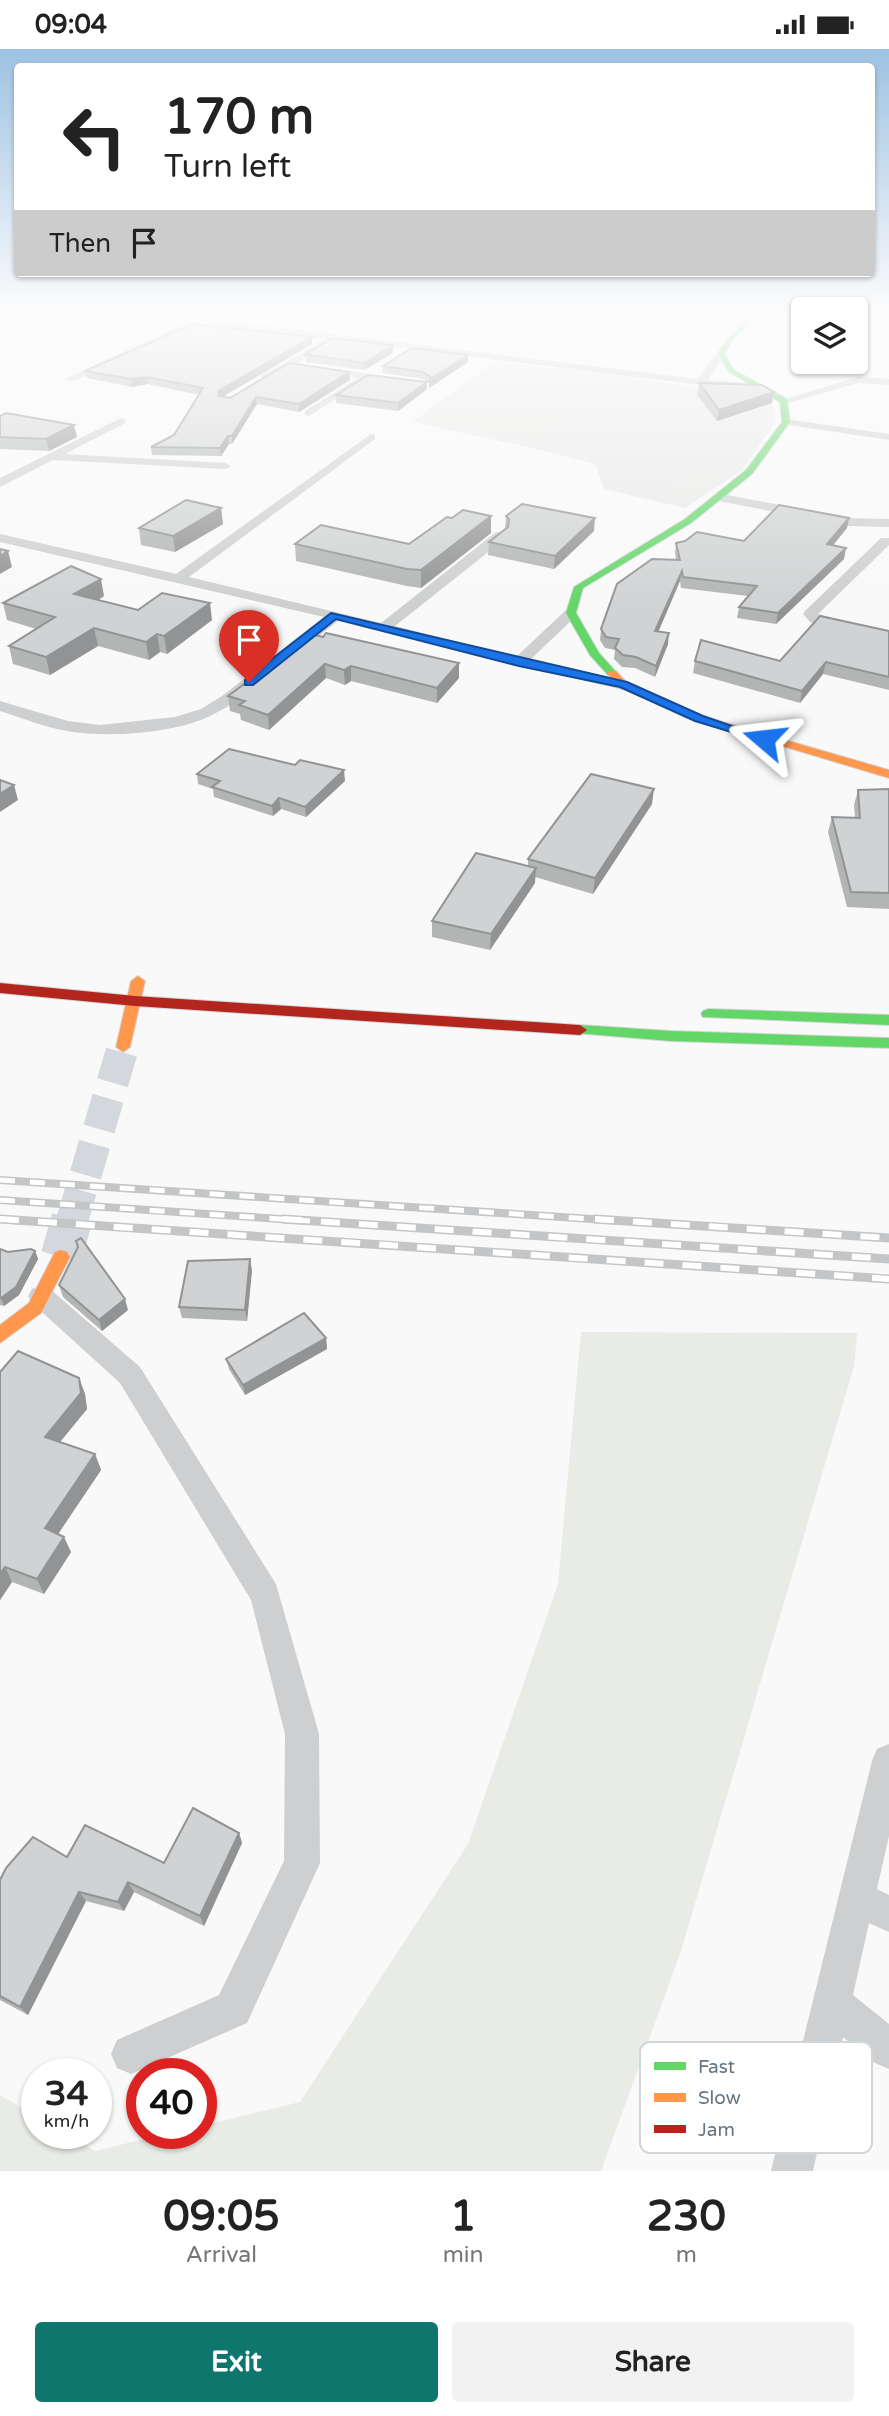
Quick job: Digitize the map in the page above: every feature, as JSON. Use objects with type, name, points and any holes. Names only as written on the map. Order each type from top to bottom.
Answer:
[{"type":"street","points":[[309,413],[315,409]]},
{"type":"street","points":[[519,662],[571,613],[579,587],[688,521],[750,471],[786,422],[785,409]]},
{"type":"street","points":[[0,483],[121,421]]},
{"type":"street","points":[[786,422],[889,437]]},
{"type":"street","points":[[178,579],[371,437]]},
{"type":"street","points":[[54,457],[225,465]]},
{"type":"street","points":[[718,497],[848,521],[889,523]]},
{"type":"street","points":[[384,628],[501,535]]},
{"type":"street","points":[[0,538],[623,685],[699,718],[889,774]]},
{"type":"street","points":[[888,539],[810,614],[816,620],[889,636]]},
{"type":"street","points":[[65,571],[87,559]]},
{"type":"street","points":[[571,613],[595,655],[623,685]]},
{"type":"street","points":[[0,706],[66,726],[100,730],[177,722],[207,712],[228,699],[335,615]]},
{"type":"street","points":[[123,1047],[139,978]]},
{"type":"street","points":[[0,988],[135,1001],[671,1036],[889,1043]]},
{"type":"street","points":[[697,1014],[889,1020]]},
{"type":"street","points":[[0,1335],[35,1308],[61,1257]]},
{"type":"street","points":[[41,1296],[130,1375],[265,1595],[302,1734],[302,1863],[233,2009],[131,2054]]},
{"type":"street","points":[[823,2042],[832,2003],[873,1906],[889,1761]]},
{"type":"street","points":[[832,2003],[889,2049]]},
{"type":"street","points":[[792,2171],[796,2153]]},
{"type":"shaded area","points":[[431,409],[774,409],[775,422],[742,470],[685,508],[604,489],[595,464],[413,422]]},
{"type":"shaded area","points":[[431,409],[575,409],[539,441],[413,422]]},
{"type":"shaded area","points":[[692,468],[726,473],[699,498],[666,493]]},
{"type":"shaded area","points":[[581,1332],[857,1333],[854,1366],[681,1951],[648,2042],[640,2042],[640,2064],[601,2171],[0,2171],[0,2095],[21,2107],[21,2149],[95,2151],[126,2143],[126,2149],[217,2149],[217,2122],[300,2102],[468,1844],[558,1584]]},
{"type":"building","points":[[190,409],[249,409],[232,436],[228,436],[220,448],[151,447],[174,435]]},
{"type":"building","points":[[6,413],[74,425],[46,439],[0,437],[0,416]]},
{"type":"building","points":[[186,500],[221,508],[173,536],[139,528]]},
{"type":"building","points":[[522,504],[595,518],[555,556],[489,542],[508,527],[509,519],[506,516]]},
{"type":"building","points":[[779,505],[849,518],[827,544],[846,548],[778,613],[739,607],[757,586],[683,577],[682,571],[655,631],[669,633],[656,666],[636,657],[623,655],[615,648],[619,639],[606,637],[601,629],[617,584],[652,559],[680,560],[676,543],[685,541],[697,532],[744,541]]},
{"type":"building","points":[[463,510],[491,516],[421,570],[295,544],[321,525],[409,544],[447,517],[452,518]]},
{"type":"building","points":[[71,566],[101,579],[74,594],[138,610],[162,593],[210,603],[164,636],[157,634],[146,642],[94,628],[46,657],[9,646],[55,617],[3,603]]},
{"type":"building","points":[[820,616],[889,631],[889,677],[826,662],[802,691],[695,661],[701,640],[780,661]]},
{"type":"building","points":[[326,633],[459,663],[437,688],[351,666],[344,670],[325,664],[268,715],[239,705],[245,701],[228,696],[279,658],[282,659],[315,635],[323,637]]},
{"type":"building","points":[[229,749],[295,765],[300,760],[344,770],[305,807],[279,798],[272,806],[212,787],[220,781],[197,774]]},
{"type":"building","points":[[591,774],[654,789],[595,878],[528,859]]},
{"type":"building","points":[[0,780],[14,785],[0,794]]},
{"type":"building","points":[[889,789],[889,893],[851,892],[832,817],[860,818],[858,790]]},
{"type":"building","points":[[476,853],[536,868],[491,934],[432,921]]},
{"type":"building","points":[[81,1238],[125,1299],[99,1320],[59,1285],[78,1247],[76,1241]]},
{"type":"building","points":[[0,1249],[8,1252],[31,1249],[35,1251],[16,1287],[1,1298],[0,1297]]},
{"type":"building","points":[[250,1259],[245,1310],[179,1307],[188,1261]]},
{"type":"building","points":[[304,1313],[326,1338],[243,1385],[226,1359]]},
{"type":"building","points":[[18,1351],[79,1378],[81,1393],[45,1437],[95,1454],[45,1528],[64,1537],[37,1579],[5,1567],[0,1574],[0,1372]]},
{"type":"building","points":[[193,1808],[239,1833],[200,1916],[128,1882],[118,1902],[79,1892],[20,2007],[0,1996],[0,1880],[6,1868],[33,1837],[67,1857],[85,1825],[164,1863]]},
{"type":"tunnel","points":[[72,1221],[123,1047]]},
{"type":"tunnel","points":[[61,1257],[72,1219]]},
{"type":"railway","points":[[0,1180],[622,1221]]},
{"type":"railway","points":[[0,1200],[310,1221]]},
{"type":"railway","points":[[23,1221],[0,1219],[889,1279]]},
{"type":"railway","points":[[283,1219],[889,1259]]},
{"type":"railway","points":[[595,1219],[889,1238]]},
{"type":"traffic: fast","points":[[612,673],[595,655],[571,613],[579,587],[688,521],[749,472],[786,422],[785,409]]},
{"type":"traffic: fast","points":[[708,1014],[889,1020]]},
{"type":"traffic: fast","points":[[580,1030],[671,1036],[889,1043]]},
{"type":"traffic: slow","points":[[612,673],[623,685],[699,718],[889,774]]},
{"type":"traffic: slow","points":[[123,1047],[138,981]]},
{"type":"traffic: slow","points":[[0,1335],[35,1308],[61,1257]]},
{"type":"traffic: jam","points":[[0,988],[135,1001],[580,1030]]},
{"type":"route","points":[[249,682],[335,615],[519,662],[623,685],[699,718],[764,739]]}]
